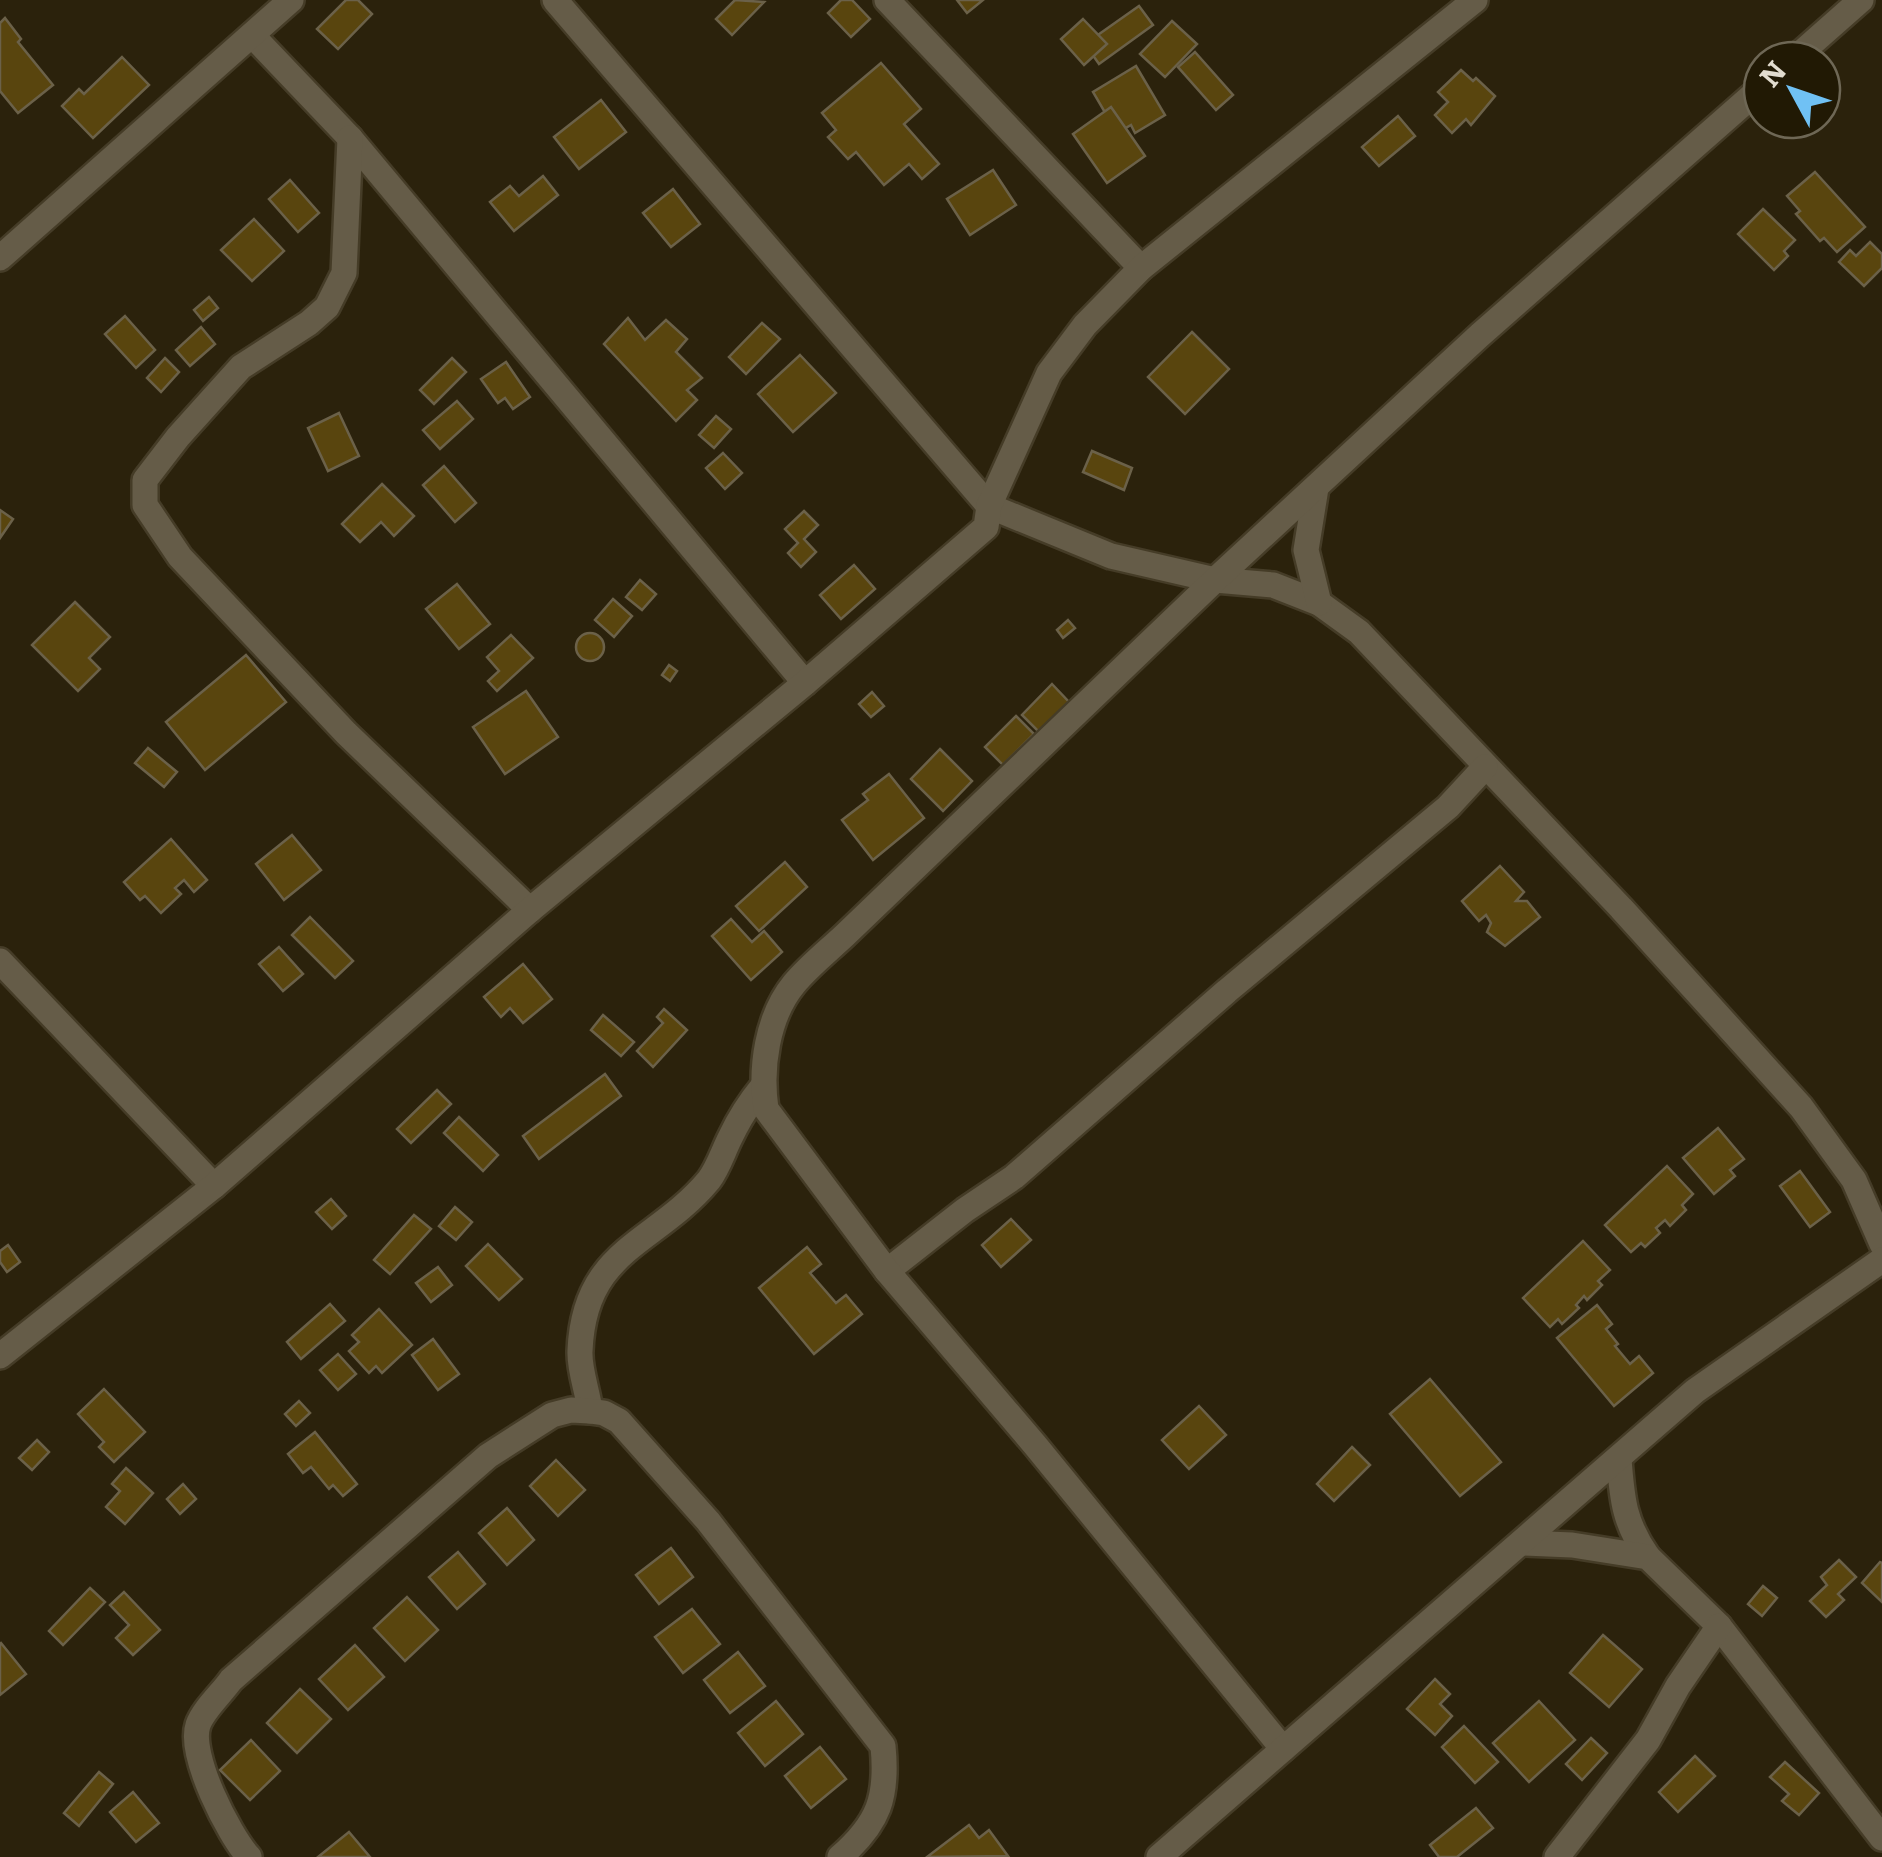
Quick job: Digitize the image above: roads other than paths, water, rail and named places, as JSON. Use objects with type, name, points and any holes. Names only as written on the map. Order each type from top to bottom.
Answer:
[{"type":"street","points":[[0,258],[291,0]]},
{"type":"street","points":[[554,0],[989,506],[1111,556],[1215,580],[1273,586],[1319,604],[1359,632],[1621,908],[1801,1107],[1854,1180],[1882,1244]]},
{"type":"street","points":[[888,0],[1141,268]]},
{"type":"street","points":[[0,1356],[214,1186],[530,910],[805,683],[986,526],[989,506],[1049,373],[1084,325],[1141,268],[1474,0]]},
{"type":"street","points":[[1816,40],[1861,0]]},
{"type":"street","points":[[252,35],[350,138],[805,683]]},
{"type":"street","points":[[1283,1749],[1035,1444],[887,1271],[766,1109],[763,1086],[769,1040],[778,1010],[793,984],[1215,580],[1480,335],[1742,105]]},
{"type":"street","points":[[350,138],[344,273],[327,307],[309,324],[242,366],[178,436],[145,480],[145,505],[180,557],[320,706],[530,910]]},
{"type":"street","points":[[1316,488],[1306,550],[1319,604]]},
{"type":"street","points":[[887,1271],[1014,1177],[1448,807],[1485,767]]},
{"type":"street","points":[[0,961],[214,1186]]},
{"type":"street","points":[[590,1412],[580,1356],[584,1311],[605,1271],[634,1241],[674,1217],[712,1176],[747,1106],[763,1086]]},
{"type":"street","points":[[1159,1857],[1695,1391],[1882,1260]]},
{"type":"street","points":[[249,1857],[230,1829],[205,1775],[198,1751],[198,1725],[231,1680],[488,1456],[552,1415],[571,1410],[604,1413],[619,1421],[643,1446],[708,1521],[883,1746],[883,1798],[856,1843],[840,1857]]},
{"type":"street","points":[[1619,1459],[1622,1502],[1630,1533],[1648,1557],[1719,1626],[1882,1838]]},
{"type":"street","points":[[1524,1542],[1648,1557]]},
{"type":"street","points":[[1557,1857],[1648,1740],[1678,1686],[1719,1626]]}]
